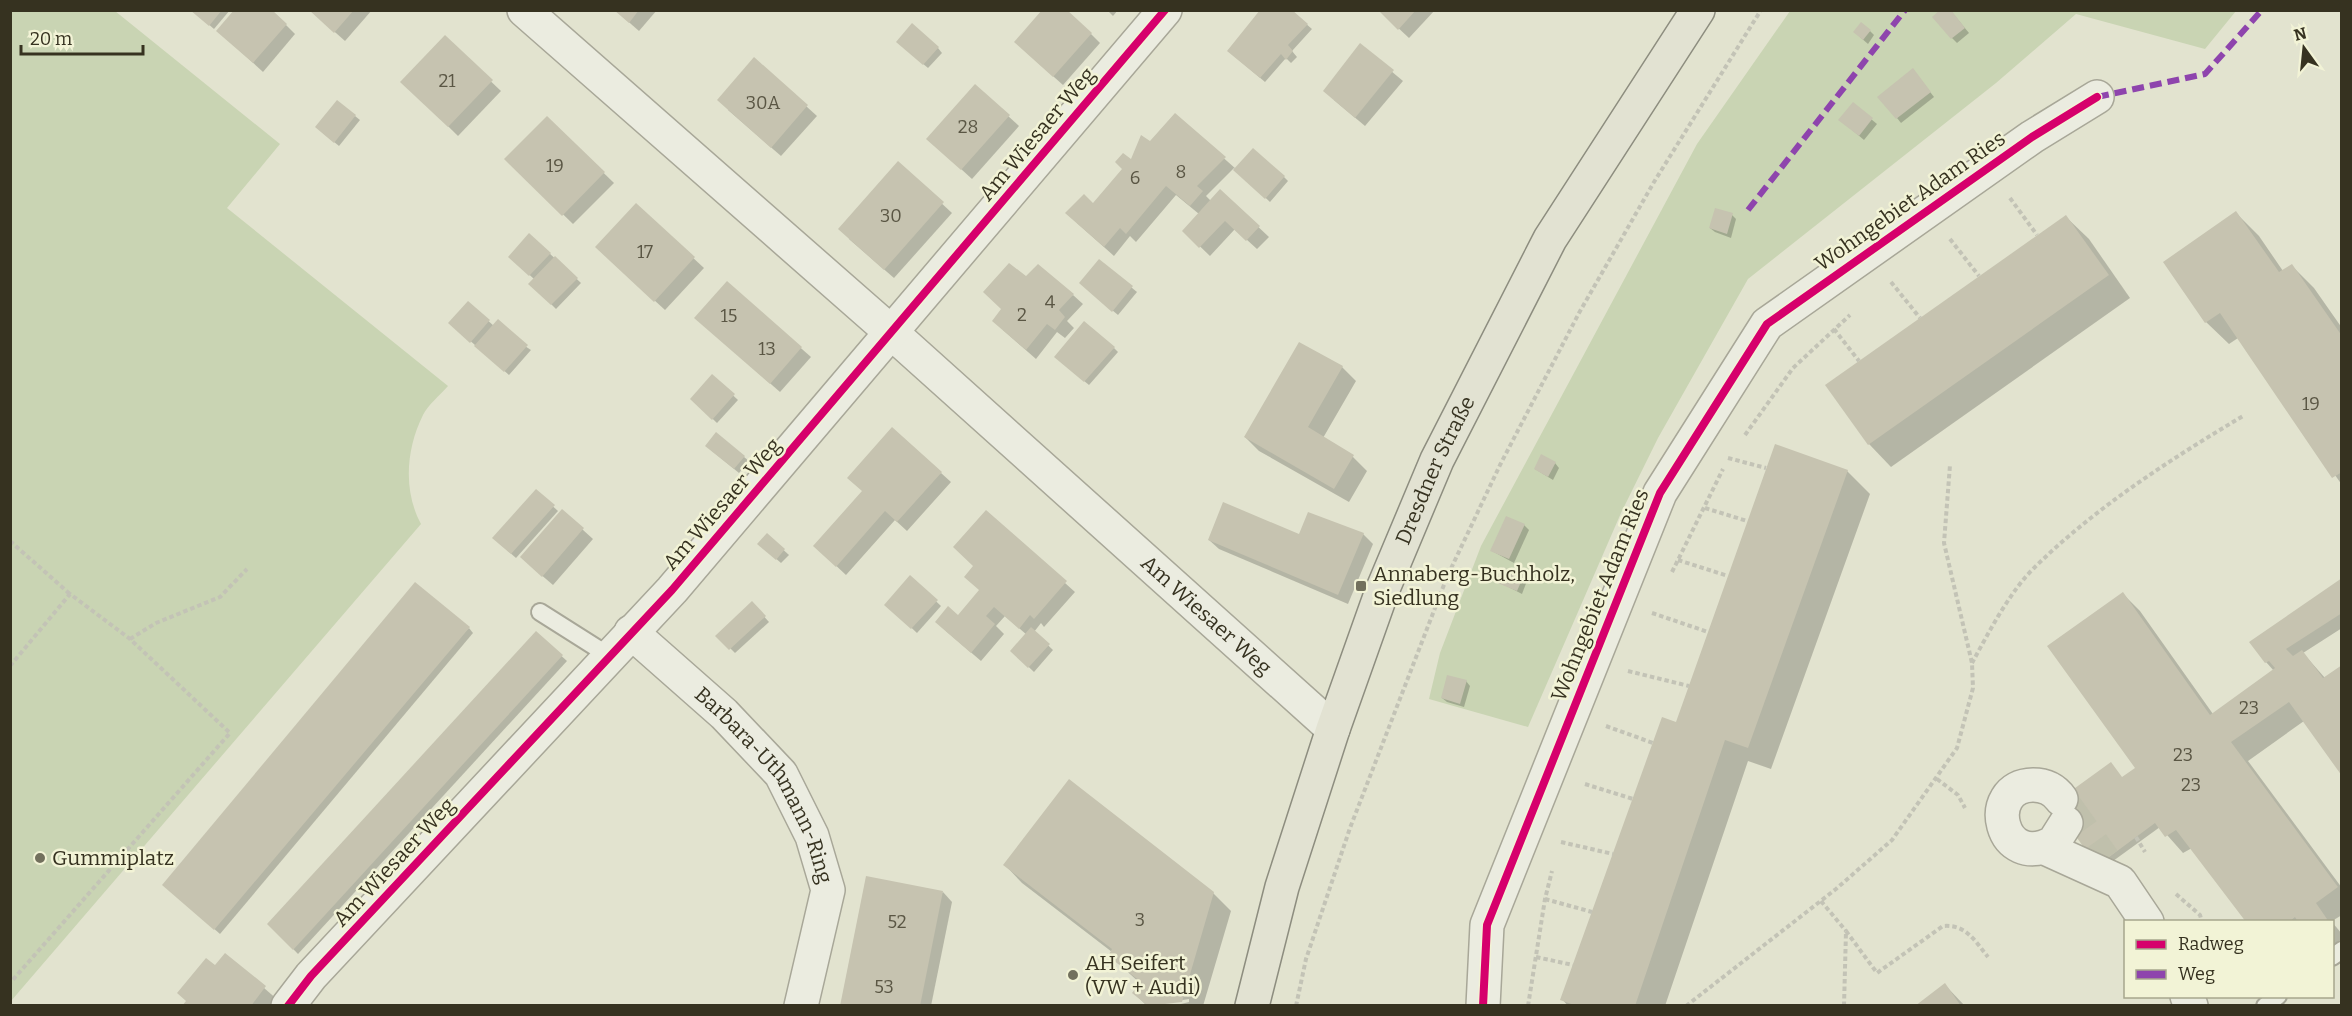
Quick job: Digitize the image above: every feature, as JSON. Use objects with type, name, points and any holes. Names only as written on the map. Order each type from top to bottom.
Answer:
[{"type":"main road","name":"Dresdner Straße","points":[[1252,1005],[1282,887],[1333,729],[1382,591],[1442,449],[1550,239],[1698,10]]},
{"type":"street","name":"Am Wiesaer Weg","points":[[524,10],[892,333],[1333,729]]},
{"type":"street","name":"Am Wiesaer Weg","points":[[288,1005],[311,976],[672,590],[1165,10]]},
{"type":"street","name":"Wohngebiet Adam Ries","points":[[1483,1005],[1487,925],[1660,493],[1767,324],[2032,137],[2097,97]]},
{"type":"street","name":"Barbara-Uthmann-Ring","points":[[631,632],[724,714],[781,774],[812,836],[828,891],[801,1005]]},
{"type":"street","points":[[2045,848],[2062,834],[2063,811],[2049,788],[2028,785],[2018,788],[2004,804],[2001,815],[2007,835],[2024,848],[2045,848],[2112,871],[2146,920]]},
{"type":"lane","points":[[540,612],[611,657]]},
{"type":"path","points":[[1296,1005],[1306,959],[1350,828],[1397,702],[1466,536],[1579,313],[1654,182],[1761,10]]},
{"type":"path","points":[[2002,204],[2020,192]]},
{"type":"path","points":[[2010,198],[2037,235]]},
{"type":"path","points":[[1942,245],[1959,233]]},
{"type":"path","points":[[1950,239],[1979,276]]},
{"type":"path","points":[[1882,289],[1899,276]]},
{"type":"path","points":[[1891,282],[1920,318]]},
{"type":"path","points":[[1741,440],[1793,368],[1857,309]]},
{"type":"path","points":[[1834,329],[1859,361]]},
{"type":"path","points":[[1972,663],[1995,622],[2034,568],[2090,520],[2179,454],[2244,416]]},
{"type":"path","points":[[1668,581],[1728,458],[1735,449]]},
{"type":"path","points":[[1728,458],[1766,468]]},
{"type":"path","points":[[1686,1005],[1821,901],[1892,840],[1957,748],[1973,688],[1972,663],[1944,543],[1950,465]]},
{"type":"path","points":[[1705,508],[1747,521]]},
{"type":"path","points":[[10,541],[70,594],[130,639],[230,733],[10,983]]},
{"type":"path","points":[[1678,560],[1728,576]]},
{"type":"path","points":[[130,639],[156,623],[220,597],[247,569]]},
{"type":"path","points":[[10,666],[70,594]]},
{"type":"path","points":[[1647,622],[1657,602]]},
{"type":"path","points":[[1652,613],[1708,632]]},
{"type":"path","points":[[1623,670],[1689,686]]},
{"type":"path","points":[[1601,724],[1653,743]]},
{"type":"path","points":[[1578,782],[1633,799]]},
{"type":"path","points":[[1557,854],[1563,832]]},
{"type":"path","points":[[1560,842],[1613,854]]},
{"type":"path","points":[[1528,1005],[1545,899],[1554,865]]},
{"type":"path","points":[[1545,899],[1592,912]]},
{"type":"path","points":[[1821,901],[1877,974],[1943,926],[1956,925],[1967,931],[1988,957]]},
{"type":"path","points":[[1844,1005],[1846,931]]},
{"type":"path","points":[[1536,957],[1572,965]]},
{"type":"green space","points":[[11,10],[115,11],[280,144],[227,208],[448,386],[423,415],[410,456],[411,498],[421,524],[11,1001]]},
{"type":"green space","points":[[1790,11],[2236,11],[2205,49],[2076,14],[1996,83],[1748,279],[1658,438],[1621,513],[1528,727],[1429,699],[1440,653],[1481,546],[1697,144]]},
{"type":"building","points":[[190,10],[222,10],[209,26]]},
{"type":"building","points":[[234,10],[272,10],[287,24],[253,63],[216,31]]},
{"type":"building","points":[[309,10],[354,10],[334,33]]},
{"type":"building","points":[[614,10],[639,10],[629,23]]},
{"type":"building","points":[[1042,10],[1067,10],[1092,33],[1053,77],[1014,42]]},
{"type":"building","points":[[1260,10],[1292,10],[1308,24],[1288,45],[1293,51],[1286,60],[1281,54],[1260,78],[1227,51]]},
{"type":"building","points":[[1378,10],[1416,10],[1398,30]]},
{"type":"building","points":[[1940,10],[1951,10],[1965,28],[1951,39],[1932,17]]},
{"type":"building","points":[[1861,22],[1871,30],[1863,40],[1853,32]]},
{"type":"building","points":[[912,23],[939,47],[923,65],[896,42]]},
{"type":"building","points":[[445,35],[493,80],[448,127],[400,82]]},
{"type":"building","points":[[1360,43],[1394,70],[1355,118],[1323,91]]},
{"type":"building","points":[[754,57],[808,105],[771,148],[717,100]]},
{"type":"building","points":[[1913,68],[1931,92],[1896,119],[1877,97]]},
{"type":"building","points":[[975,84],[1010,115],[961,170],[926,139]]},
{"type":"building","points":[[337,100],[356,115],[334,143],[315,127]]},
{"type":"building","points":[[1853,102],[1873,118],[1859,136],[1838,120]]},
{"type":"building","points":[[1175,113],[1226,157],[1197,186],[1203,191],[1190,206],[1166,186],[1126,234],[1120,228],[1104,247],[1065,213],[1084,194],[1093,203],[1122,169],[1115,162],[1123,153],[1131,159],[1141,135],[1150,141]]},
{"type":"building","points":[[547,116],[605,172],[562,216],[504,159]]},
{"type":"building","points":[[1253,148],[1285,176],[1265,199],[1233,170]]},
{"type":"building","points":[[898,161],[944,202],[884,270],[838,229]]},
{"type":"building","points":[[1220,189],[1260,226],[1246,241],[1225,221],[1199,248],[1182,231]]},
{"type":"building","points":[[636,203],[695,257],[654,302],[595,247]]},
{"type":"building","points":[[1715,208],[1733,213],[1727,234],[1709,228]]},
{"type":"building","points":[[2236,211],[2279,272],[2292,264],[2342,336],[2342,472],[2332,478],[2220,313],[2205,323],[2163,262]]},
{"type":"building","points":[[2066,215],[2109,275],[1868,445],[1825,385]]},
{"type":"building","points":[[529,233],[551,253],[529,276],[508,257]]},
{"type":"building","points":[[555,256],[578,278],[551,305],[528,284]]},
{"type":"building","points":[[1099,259],[1133,286],[1112,312],[1079,283]]},
{"type":"building","points":[[1009,263],[1026,276],[1038,264],[1074,294],[1059,310],[1065,317],[1055,330],[1047,324],[1026,350],[992,321],[1001,309],[983,292]]},
{"type":"building","points":[[727,281],[802,347],[770,384],[694,318]]},
{"type":"building","points":[[468,301],[490,320],[470,343],[448,323]]},
{"type":"building","points":[[498,319],[528,345],[504,372],[474,346]]},
{"type":"building","points":[[1084,321],[1115,347],[1084,382],[1054,357]]},
{"type":"building","points":[[1299,342],[1343,366],[1308,427],[1354,455],[1334,489],[1244,437]]},
{"type":"building","points":[[712,374],[735,394],[712,420],[690,399]]},
{"type":"building","points":[[892,427],[942,472],[897,522],[885,511],[836,567],[813,546],[862,491],[847,478]]},
{"type":"building","points":[[716,432],[745,456],[734,469],[705,446]]},
{"type":"building","points":[[1775,444],[1848,470],[1748,748],[1725,740],[1635,1006],[1577,1006],[1560,1000],[1662,717],[1676,722]]},
{"type":"building","points":[[1541,454],[1556,462],[1548,477],[1534,469]]},
{"type":"building","points":[[536,489],[555,505],[511,554],[492,538]]},
{"type":"building","points":[[1223,502],[1299,534],[1308,512],[1364,533],[1338,595],[1208,540]]},
{"type":"building","points":[[562,509],[584,528],[542,577],[520,557]]},
{"type":"building","points":[[986,510],[1067,581],[1034,619],[1030,615],[1019,629],[994,607],[986,616],[995,624],[971,653],[935,622],[948,606],[958,615],[979,590],[964,577],[973,566],[953,547]]},
{"type":"building","points":[[1506,516],[1525,524],[1509,559],[1490,551]]},
{"type":"building","points":[[767,533],[785,549],[776,560],[757,544]]},
{"type":"building","points":[[1502,567],[1524,575],[1517,591],[1495,582]]},
{"type":"building","points":[[910,575],[938,600],[911,629],[884,605]]},
{"type":"building","points":[[2342,578],[2342,613],[2286,649],[2293,656],[2302,650],[2323,678],[2342,665],[2342,776],[2289,702],[2231,742],[2338,887],[2316,903],[2326,920],[2297,920],[2295,917],[2291,920],[2244,920],[2176,830],[2165,837],[2155,823],[2097,866],[2053,804],[2111,762],[2122,777],[2135,768],[2047,646],[2123,592],[2210,715],[2275,668],[2269,661],[2265,663],[2249,642]]},
{"type":"building","points":[[415,582],[470,627],[214,930],[162,885]]},
{"type":"building","points":[[752,601],[766,616],[729,650],[715,636]]},
{"type":"building","points":[[1031,627],[1050,644],[1028,668],[1010,651]]},
{"type":"building","points":[[536,631],[563,655],[293,950],[267,924]]},
{"type":"building","points":[[1447,675],[1467,680],[1460,704],[1441,698]]},
{"type":"building","points":[[1069,779],[1214,892],[1182,1002],[1148,1006],[1132,993],[1141,982],[1108,956],[1112,949],[1003,865]]},
{"type":"building","points":[[866,876],[943,891],[920,1006],[840,1006]]},
{"type":"building","points":[[225,953],[266,986],[251,1006],[182,1006],[186,1001],[177,993],[206,958],[215,965]]},
{"type":"building","points":[[1945,983],[1961,1006],[1915,1006]]},
{"type":"tunnel","points":[[2064,804],[2104,860]]},
{"type":"marked path","points":[[1748,210],[1905,10]]},
{"type":"marked path","points":[[2097,97],[2205,74],[2262,10]]},
{"type":"cycle path","points":[[288,1006],[311,976],[672,590],[1165,10]]},
{"type":"cycle path","points":[[1483,1006],[1487,925],[1660,493],[1767,324],[2032,137],[2097,97]]},
{"type":"place","name":"Annaberg-Buchholz, Siedlung","points":[[1361,586]]},
{"type":"place","name":"Gummiplatz","points":[[40,858]]},
{"type":"place","name":"AH Seifert (VW + Audi)","points":[[1073,975]]}]
